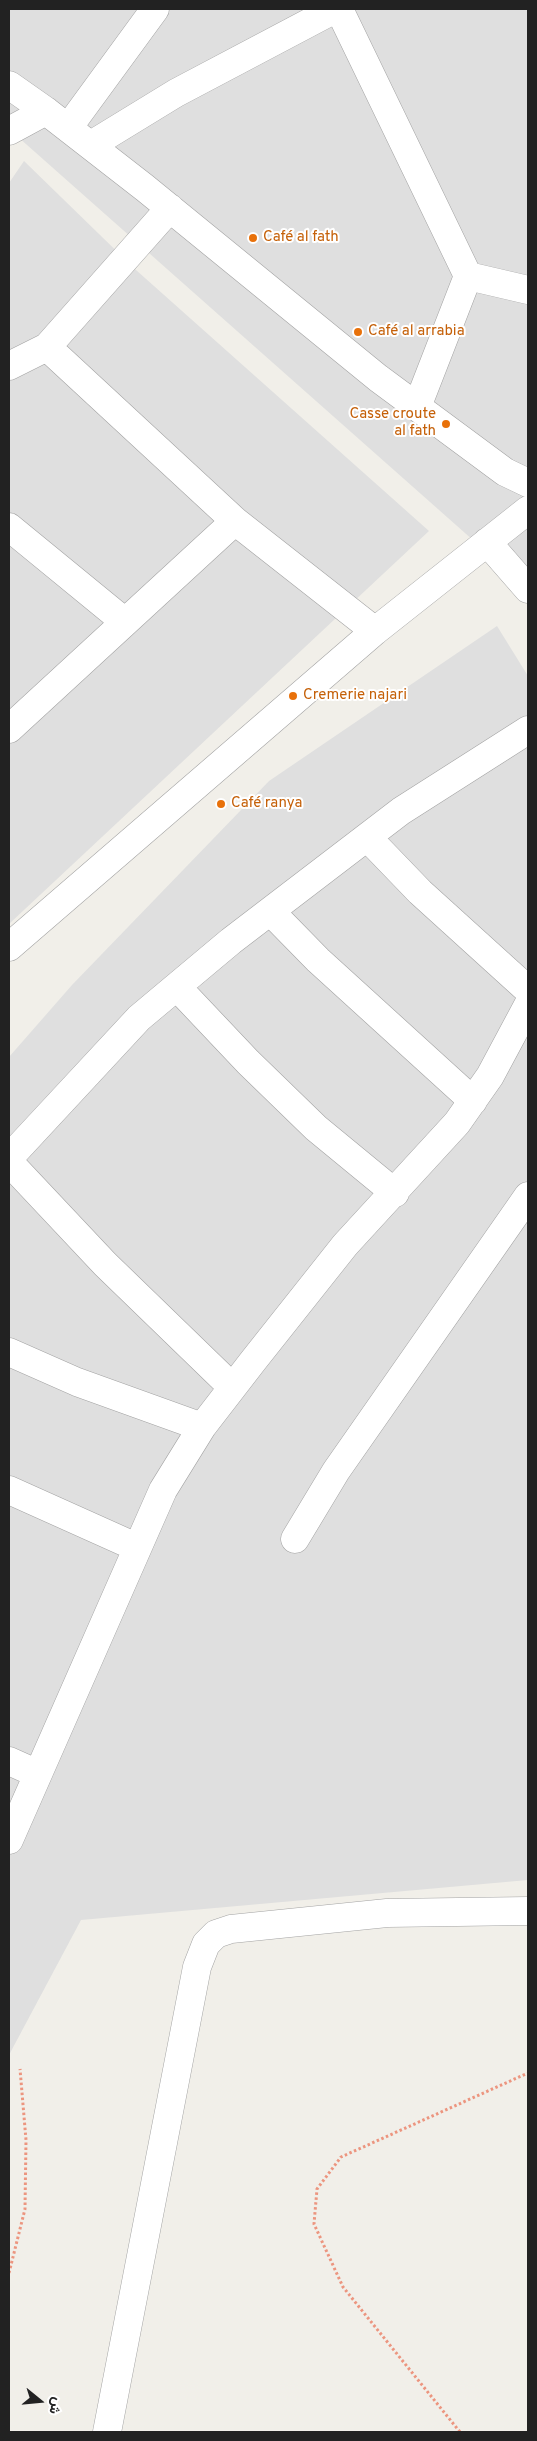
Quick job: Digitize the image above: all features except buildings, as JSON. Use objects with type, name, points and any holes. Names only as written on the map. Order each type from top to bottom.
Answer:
[{"type":"street","points":[[68,128],[155,9]]},
{"type":"street","points":[[91,145],[176,93],[337,9],[468,276],[418,408]]},
{"type":"street","points":[[9,85],[91,145],[418,408],[505,472],[528,483]]},
{"type":"street","points":[[9,131],[46,111]]},
{"type":"street","points":[[9,366],[47,347],[170,208]]},
{"type":"street","points":[[468,276],[528,290]]},
{"type":"street","points":[[47,347],[235,521],[374,631]]},
{"type":"street","points":[[9,947],[374,631],[528,510]]},
{"type":"street","points":[[11,724],[235,521]]},
{"type":"street","points":[[9,527],[125,622]]},
{"type":"street","points":[[487,542],[528,589]]},
{"type":"street","points":[[232,1388],[105,1264],[9,1160],[139,1018],[178,988],[231,941],[401,811],[528,730]]},
{"type":"street","points":[[367,837],[420,892],[528,990]]},
{"type":"street","points":[[271,912],[318,960],[473,1101]]},
{"type":"street","points":[[178,988],[248,1062],[316,1128],[395,1194]]},
{"type":"street","points":[[9,1840],[136,1547],[163,1490],[202,1427],[345,1245],[395,1194],[457,1123],[490,1076],[528,1005]]},
{"type":"street","points":[[295,1539],[336,1472],[528,1196]]},
{"type":"street","points":[[9,1352],[77,1382],[202,1427]]},
{"type":"street","points":[[9,1490],[136,1547]]},
{"type":"street","points":[[9,1761],[38,1774]]},
{"type":"street","points":[[107,2432],[197,1967],[206,1944],[216,1934],[231,1929],[387,1913],[528,1911]]},
{"type":"path","points":[[9,2273],[25,2209],[26,2140],[20,2069]]},
{"type":"path","points":[[460,2432],[344,2287],[314,2224],[317,2189],[341,2157],[528,2073]]},
{"type":"shaded area","points":[[9,9],[528,9],[528,600],[509,572],[9,129]]},
{"type":"shaded area","points":[[24,161],[136,270],[429,531],[9,924],[9,183]]},
{"type":"shaded area","points":[[497,626],[528,676],[528,1880],[81,1920],[9,2055],[9,1057],[72,985],[269,781]]},
{"type":"place","name":"Café al fath","points":[[253,238]]},
{"type":"place","name":"Café al arrabia","points":[[358,332]]},
{"type":"place","name":"Casse croute al fath","points":[[446,424]]},
{"type":"place","name":"Cremerie najari","points":[[293,696]]},
{"type":"place","name":"Café ranya","points":[[221,804]]}]
